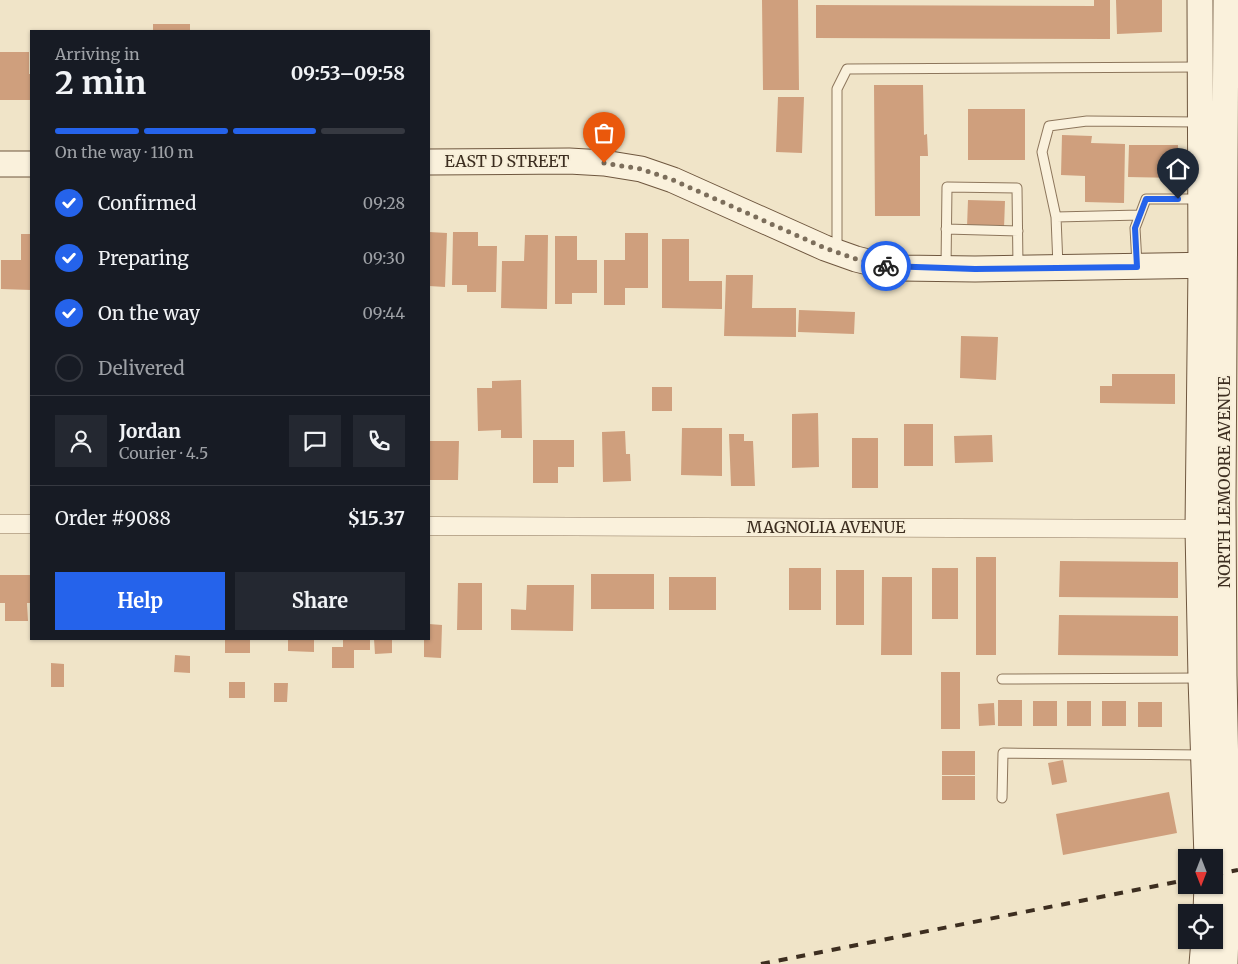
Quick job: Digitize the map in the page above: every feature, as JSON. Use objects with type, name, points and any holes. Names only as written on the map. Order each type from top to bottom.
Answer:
[{"type":"main road","name":"NORTH LEMOORE AVENUE","points":[[1200,0],[1215,59],[1227,470],[1223,529],[1221,676],[1208,849]]},
{"type":"main road","name":"NORTH LEMOORE AVENUE","points":[[1221,676],[1198,529],[1221,265],[1201,199],[1201,122],[1226,0]]},
{"type":"main road","name":"EAST D STREET","points":[[430,162],[569,160],[641,169],[673,180],[837,252],[884,266],[1058,268],[1221,265]]},
{"type":"main road","points":[[0,164],[30,164]]},
{"type":"main road","name":"NORTH LEMOORE AVENUE","points":[[1215,756],[1228,872],[1224,964]]},
{"type":"main road","points":[[1202,964],[1203,949]]},
{"type":"street","points":[[0,524],[30,524]]},
{"type":"street","name":"MAGNOLIA AVENUE","points":[[430,526],[1223,529]]},
{"type":"lane","points":[[837,252],[838,89],[847,69],[1215,59]]},
{"type":"lane","points":[[1058,268],[1056,217],[1042,152],[1049,126],[1088,121],[1201,122]]},
{"type":"lane","points":[[946,268],[947,187],[1017,188],[1018,268]]},
{"type":"lane","points":[[1137,267],[1135,228],[1146,199],[1201,199]]},
{"type":"lane","points":[[1056,217],[1140,215]]},
{"type":"lane","points":[[946,229],[1018,231]]},
{"type":"lane","points":[[1002,679],[1221,676]]},
{"type":"lane","points":[[1002,798],[1003,753],[1215,756]]},
{"type":"building","points":[[762,0],[798,0],[799,90],[763,90]]},
{"type":"building","points":[[1094,0],[1110,0],[1110,39],[816,38],[816,5],[1094,6]]},
{"type":"building","points":[[1116,0],[1162,0],[1162,32],[1117,34]]},
{"type":"building","points":[[153,24],[190,24],[190,30],[153,30]]},
{"type":"building","points":[[0,52],[29,52],[30,100],[0,100]]},
{"type":"building","points":[[874,85],[923,85],[924,135],[927,134],[928,156],[920,156],[920,216],[875,216]]},
{"type":"building","points":[[778,97],[804,97],[802,153],[776,152]]},
{"type":"building","points":[[968,109],[1025,109],[1025,160],[968,160]]},
{"type":"building","points":[[1062,135],[1092,136],[1091,143],[1125,144],[1124,203],[1085,202],[1085,176],[1061,175]]},
{"type":"building","points":[[1129,145],[1178,145],[1177,178],[1128,177]]},
{"type":"building","points":[[968,200],[1005,201],[1004,228],[967,227]]},
{"type":"building","points":[[430,232],[447,233],[445,287],[430,286]]},
{"type":"building","points":[[453,232],[478,232],[478,246],[497,246],[496,292],[467,292],[467,285],[452,285]]},
{"type":"building","points":[[625,233],[648,233],[648,288],[625,288],[625,305],[604,305],[604,260],[625,260]]},
{"type":"building","points":[[21,234],[30,234],[30,290],[1,289],[1,260],[21,260]]},
{"type":"building","points":[[525,235],[548,235],[547,309],[501,308],[502,261],[524,261]]},
{"type":"building","points":[[555,236],[577,236],[577,260],[597,260],[597,293],[572,293],[572,304],[555,304]]},
{"type":"building","points":[[662,239],[689,239],[689,281],[722,281],[722,309],[662,308]]},
{"type":"building","points":[[726,275],[753,275],[752,308],[796,308],[796,337],[724,336]]},
{"type":"building","points":[[799,310],[855,312],[854,334],[798,332]]},
{"type":"building","points":[[961,336],[998,337],[996,380],[960,378]]},
{"type":"building","points":[[1112,374],[1175,374],[1175,404],[1100,403],[1100,386],[1112,386]]},
{"type":"building","points":[[521,380],[522,438],[501,438],[501,430],[478,431],[477,388],[492,388],[492,381]]},
{"type":"building","points":[[652,387],[672,387],[672,411],[652,411]]},
{"type":"building","points":[[818,413],[819,467],[792,468],[792,414]]},
{"type":"building","points":[[904,424],[933,424],[933,466],[904,466]]},
{"type":"building","points":[[682,428],[722,428],[722,476],[681,475]]},
{"type":"building","points":[[625,431],[626,454],[630,454],[631,481],[603,482],[602,432]]},
{"type":"building","points":[[729,434],[744,434],[744,441],[753,441],[755,486],[731,486]]},
{"type":"building","points":[[992,435],[993,462],[955,463],[954,436]]},
{"type":"building","points":[[852,438],[878,438],[878,488],[852,488]]},
{"type":"building","points":[[533,440],[574,440],[574,467],[558,467],[558,483],[533,483]]},
{"type":"building","points":[[430,441],[459,441],[458,480],[430,480]]},
{"type":"building","points":[[976,557],[996,557],[996,655],[976,655]]},
{"type":"building","points":[[1060,561],[1178,562],[1178,598],[1059,597]]},
{"type":"building","points":[[789,568],[821,568],[821,610],[789,610]]},
{"type":"building","points":[[932,568],[958,568],[958,619],[932,619]]},
{"type":"building","points":[[836,570],[864,570],[864,625],[836,625]]},
{"type":"building","points":[[591,574],[654,574],[654,609],[591,609]]},
{"type":"building","points":[[0,575],[30,575],[30,603],[27,603],[28,621],[5,621],[5,603],[0,603]]},
{"type":"building","points":[[669,577],[716,577],[716,610],[669,610]]},
{"type":"building","points":[[882,577],[912,577],[912,655],[881,655]]},
{"type":"building","points":[[458,583],[482,583],[482,630],[457,630]]},
{"type":"building","points":[[527,585],[574,585],[573,631],[511,630],[511,609],[526,610]]},
{"type":"building","points":[[1059,615],[1178,616],[1178,656],[1058,655]]},
{"type":"building","points":[[430,624],[442,625],[441,658],[424,657],[424,640],[430,640]]},
{"type":"building","points":[[225,640],[250,640],[250,653],[225,653]]},
{"type":"building","points":[[288,640],[314,640],[314,652],[288,651]]},
{"type":"building","points":[[343,640],[370,640],[370,650],[354,650],[354,668],[332,668],[332,647],[343,647]]},
{"type":"building","points":[[374,640],[392,640],[392,653],[375,654]]},
{"type":"building","points":[[175,655],[190,656],[190,673],[174,672]]},
{"type":"building","points":[[51,663],[64,664],[64,687],[51,687]]},
{"type":"building","points":[[941,672],[960,672],[960,729],[941,729]]},
{"type":"building","points":[[229,682],[245,682],[245,698],[229,698]]},
{"type":"building","points":[[274,683],[288,683],[287,702],[274,702]]},
{"type":"building","points":[[998,700],[1022,700],[1022,726],[998,726]]},
{"type":"building","points":[[1033,701],[1057,701],[1057,726],[1033,726]]},
{"type":"building","points":[[1067,701],[1091,701],[1091,726],[1067,726]]},
{"type":"building","points":[[1102,701],[1126,701],[1126,726],[1102,726]]},
{"type":"building","points":[[1138,702],[1162,702],[1162,727],[1138,727]]},
{"type":"building","points":[[994,703],[995,725],[979,726],[978,704]]},
{"type":"building","points":[[942,751],[975,751],[975,775],[942,775]]},
{"type":"building","points":[[1063,760],[1067,782],[1052,785],[1048,763]]},
{"type":"building","points":[[942,776],[975,776],[975,800],[942,800]]},
{"type":"building","points":[[1169,792],[1177,833],[1063,855],[1056,814]]},
{"type":"railway","points":[[1223,873],[1238,870]]},
{"type":"railway","points":[[761,964],[1178,882]]},
{"type":"way so far","points":[[604,163],[641,169],[673,180],[825,248],[856,259],[886,266]]},
{"type":"route","points":[[886,266],[900,268],[975,269],[1137,267],[1135,228],[1146,199],[1178,199]]}]
